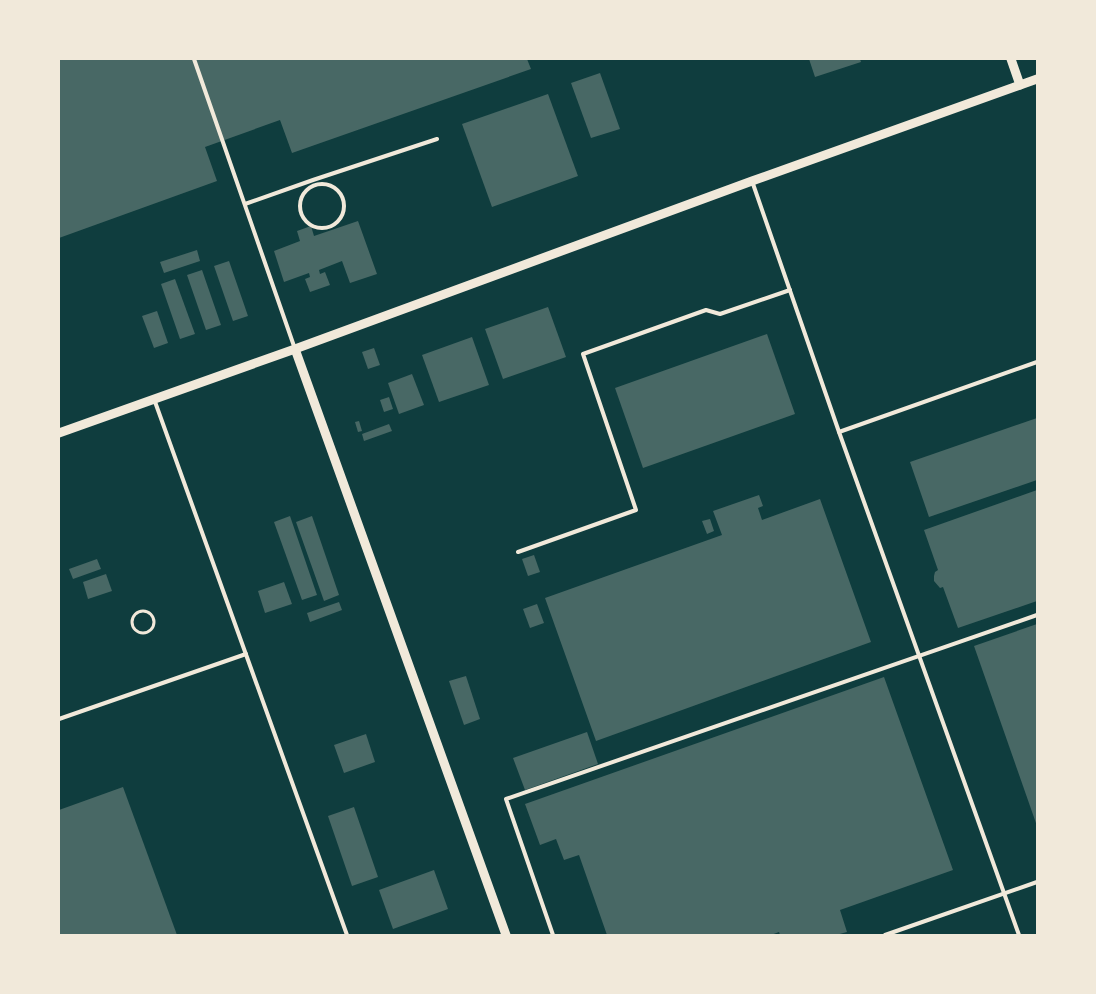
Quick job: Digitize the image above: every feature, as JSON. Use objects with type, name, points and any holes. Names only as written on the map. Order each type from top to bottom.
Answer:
[{"type":"street","points":[[1011,59],[1020,85]]},
{"type":"street","points":[[59,433],[1037,79]]},
{"type":"street","points":[[295,349],[506,935]]},
{"type":"lane","points":[[194,59],[295,349]]},
{"type":"lane","points":[[245,204],[314,183],[437,139]]},
{"type":"lane","points":[[752,181],[839,432],[1019,935]]},
{"type":"lane","points":[[314,183],[330,185],[336,189],[343,201],[344,208],[339,220],[328,227],[314,227],[308,224],[301,213],[300,200],[314,183]]},
{"type":"lane","points":[[518,552],[636,510],[583,354],[706,310],[720,314],[790,290]]},
{"type":"lane","points":[[839,432],[1037,362]]},
{"type":"lane","points":[[154,399],[347,935]]},
{"type":"lane","points":[[553,935],[506,799],[1037,615]]},
{"type":"lane","points":[[59,719],[246,654]]},
{"type":"lane","points":[[885,935],[1037,882]]},
{"type":"path","points":[[139,612],[148,613],[153,620],[152,628],[147,632],[136,631],[133,627],[132,618],[139,612]]},
{"type":"building","points":[[59,59],[527,59],[531,69],[292,153],[280,120],[205,147],[217,181],[59,238]]},
{"type":"building","points":[[809,59],[860,59],[861,62],[815,77]]},
{"type":"building","points":[[600,73],[620,129],[591,138],[571,83]]},
{"type":"building","points":[[548,94],[578,176],[492,207],[462,124]]},
{"type":"building","points":[[358,221],[377,274],[350,283],[342,261],[319,270],[320,274],[325,272],[330,285],[310,292],[305,279],[310,277],[309,273],[284,282],[274,251],[300,241],[297,231],[311,226],[314,236]]},
{"type":"building","points":[[197,250],[200,261],[164,273],[160,262]]},
{"type":"building","points":[[229,261],[248,316],[233,321],[214,266]]},
{"type":"building","points":[[202,270],[221,325],[206,330],[187,275]]},
{"type":"building","points":[[175,279],[195,334],[180,339],[161,284]]},
{"type":"building","points":[[548,307],[566,357],[503,379],[485,329]]},
{"type":"building","points":[[157,311],[168,343],[154,348],[142,316]]},
{"type":"building","points":[[767,334],[795,414],[643,468],[615,388]]},
{"type":"building","points":[[472,337],[489,385],[439,402],[422,355]]},
{"type":"building","points":[[374,348],[380,365],[368,369],[362,352]]},
{"type":"building","points":[[412,374],[424,405],[399,414],[388,383]]},
{"type":"building","points":[[389,397],[393,409],[384,412],[380,400]]},
{"type":"building","points":[[1037,418],[1037,480],[929,517],[910,462]]},
{"type":"building","points":[[359,421],[362,431],[358,432],[355,422]]},
{"type":"building","points":[[389,424],[392,431],[364,441],[362,434]]},
{"type":"building","points":[[1037,490],[1037,601],[958,628],[943,587],[940,588],[934,581],[935,572],[938,570],[924,530]]},
{"type":"building","points":[[759,495],[763,506],[758,508],[762,520],[820,499],[871,642],[596,741],[545,598],[722,535],[713,511]]},
{"type":"building","points":[[290,516],[317,595],[302,600],[274,522]]},
{"type":"building","points":[[312,516],[339,595],[324,601],[296,522]]},
{"type":"building","points":[[710,519],[714,531],[707,534],[702,521]]},
{"type":"building","points":[[534,555],[540,572],[528,576],[522,559]]},
{"type":"building","points":[[97,559],[101,569],[73,579],[69,569]]},
{"type":"building","points":[[106,574],[112,591],[88,599],[83,582]]},
{"type":"building","points":[[284,582],[292,604],[265,613],[258,591]]},
{"type":"building","points":[[339,602],[342,610],[310,622],[307,613]]},
{"type":"building","points":[[537,604],[544,623],[530,628],[523,609]]},
{"type":"building","points":[[1037,624],[1037,826],[974,646]]},
{"type":"building","points":[[466,676],[480,719],[464,725],[449,681]]},
{"type":"building","points":[[884,677],[953,870],[840,910],[847,932],[836,935],[780,935],[779,932],[771,935],[607,935],[579,855],[564,860],[556,839],[540,845],[525,804]]},
{"type":"building","points":[[587,732],[598,764],[525,790],[513,758]]},
{"type":"building","points":[[366,734],[375,762],[344,773],[334,745]]},
{"type":"building","points":[[123,787],[177,935],[59,935],[59,810]]},
{"type":"building","points":[[354,807],[378,877],[352,886],[328,816]]},
{"type":"building","points":[[434,870],[448,909],[393,929],[379,890]]}]
